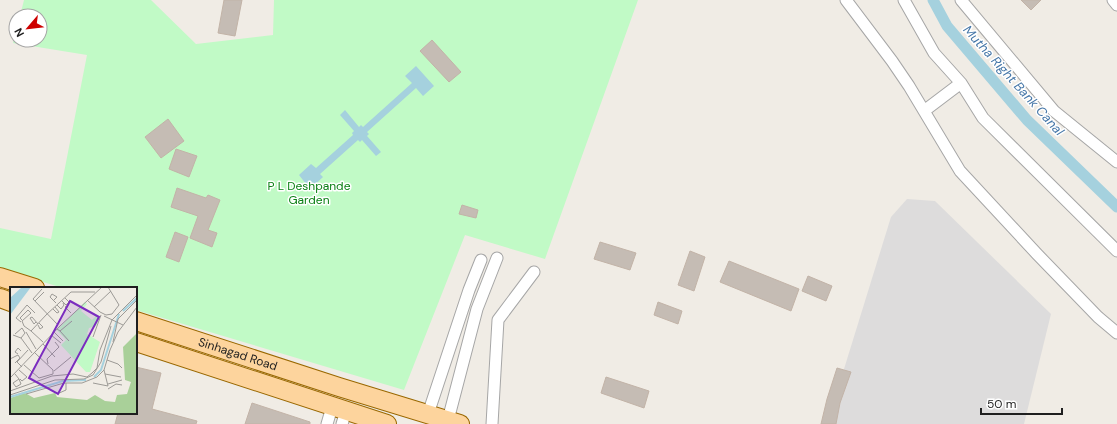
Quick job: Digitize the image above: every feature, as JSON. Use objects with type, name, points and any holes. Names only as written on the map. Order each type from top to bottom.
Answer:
[{"type":"main road","points":[[0,276],[32,287]]},
{"type":"main road","points":[[0,298],[10,302]]},
{"type":"main road","name":"Sinhagad Road","points":[[137,321],[346,389],[454,422]]},
{"type":"main road","name":"Sinhagad Road","points":[[137,342],[340,414],[387,424]]},
{"type":"main road","points":[[340,414],[346,389]]},
{"type":"street","points":[[846,0],[892,61],[956,165],[969,181],[1092,311],[1117,333]]},
{"type":"street","points":[[904,0],[934,53],[961,83],[983,118],[1117,251]]},
{"type":"street","points":[[961,0],[1054,111],[1117,162]]},
{"type":"street","points":[[1113,0],[1117,5]]},
{"type":"street","points":[[924,111],[961,83]]},
{"type":"street","points":[[454,422],[477,310],[497,258]]},
{"type":"street","points":[[428,414],[469,290],[481,260]]},
{"type":"street","points":[[492,424],[498,320],[534,272]]},
{"type":"street","points":[[327,424],[340,414]]},
{"type":"shaded area","points":[[907,199],[935,201],[1051,314],[1024,424],[827,424],[891,217]]},
{"type":"green space","name":"P L Deshpande Garden","points":[[24,0],[151,0],[196,44],[273,35],[274,0],[638,0],[545,259],[465,235],[404,390],[137,310],[137,287],[60,287],[0,269],[0,228],[51,239],[87,55],[44,48],[48,48],[48,8],[22,8]]},
{"type":"water","points":[[416,66],[434,86],[423,96],[416,88],[367,132],[369,134],[367,136],[381,152],[376,156],[362,140],[360,142],[358,140],[320,174],[323,177],[310,189],[299,175],[311,164],[316,168],[353,135],[352,133],[354,131],[340,115],[345,110],[359,127],[361,125],[363,127],[412,83],[405,76]]},
{"type":"building","points":[[224,0],[242,0],[235,36],[218,33]]},
{"type":"building","points":[[1021,0],[1041,0],[1031,10]]},
{"type":"building","points":[[432,40],[461,72],[449,82],[420,51]]},
{"type":"building","points":[[168,119],[184,141],[161,158],[145,137]]},
{"type":"building","points":[[176,149],[197,156],[189,177],[169,169]]},
{"type":"building","points":[[177,188],[206,198],[208,195],[220,200],[208,230],[217,233],[212,247],[190,238],[198,216],[171,207]]},
{"type":"building","points":[[462,205],[478,210],[476,218],[459,214]]},
{"type":"building","points":[[175,232],[188,237],[179,262],[166,257]]},
{"type":"building","points":[[600,242],[636,253],[630,270],[594,259]]},
{"type":"building","points":[[690,251],[705,257],[694,291],[678,285]]},
{"type":"building","points":[[729,261],[799,289],[791,311],[720,282]]},
{"type":"building","points":[[808,276],[832,286],[826,301],[802,291]]},
{"type":"building","points":[[658,302],[682,311],[678,324],[654,315]]},
{"type":"building","points":[[137,367],[161,373],[152,409],[197,421],[196,424],[115,424],[118,414],[137,414]]},
{"type":"building","points":[[837,368],[851,372],[840,403],[836,424],[821,424],[827,399]]},
{"type":"building","points":[[606,377],[649,391],[644,408],[601,393]]},
{"type":"building","points":[[252,403],[310,422],[310,424],[245,424]]},
{"type":"waterway","name":"Mutha Right Bank Canal","points":[[933,0],[947,26],[1027,120],[1117,207]]}]
